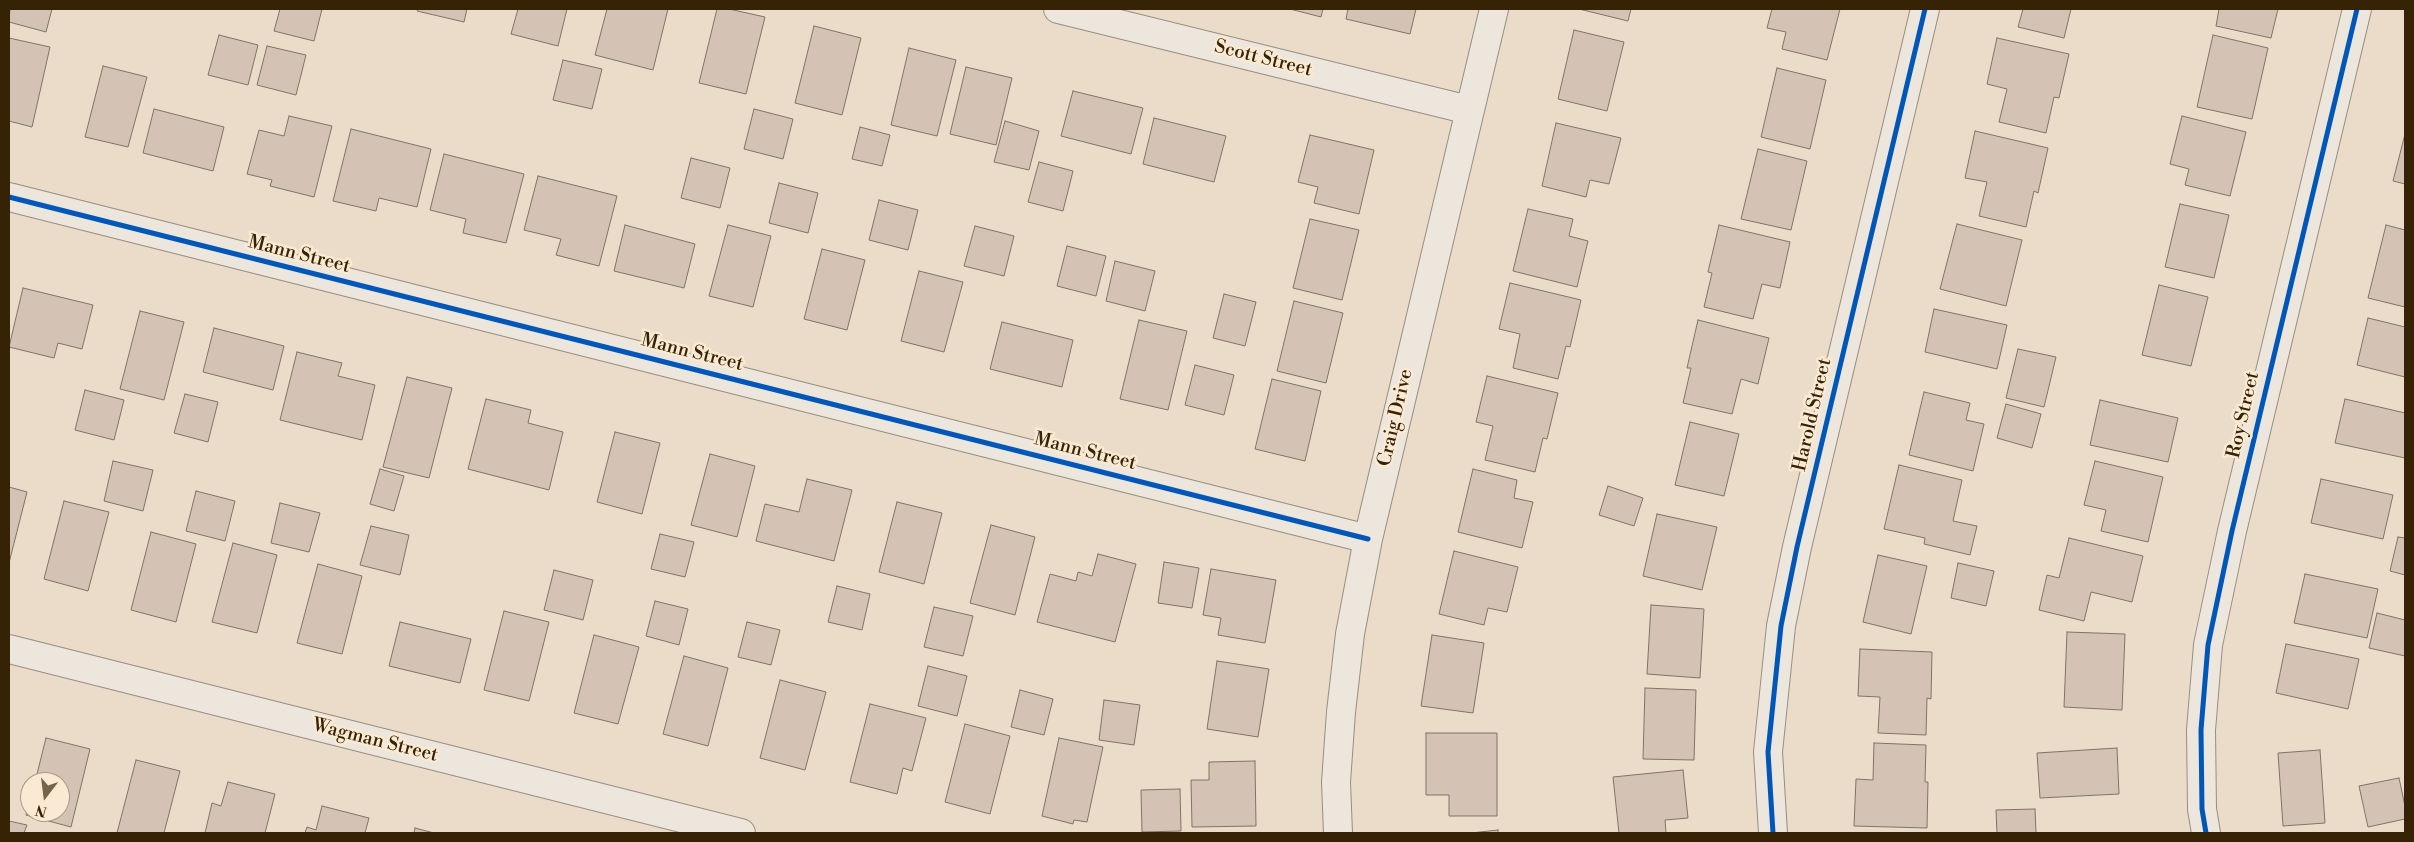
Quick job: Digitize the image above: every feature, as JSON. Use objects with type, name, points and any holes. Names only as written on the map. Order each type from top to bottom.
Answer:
[{"type":"street","name":"Scott Street","points":[[1058,9],[1469,110]]},
{"type":"street","name":"Craig Drive","points":[[1338,833],[1336,782],[1341,712],[1350,634],[1368,539],[1494,9]]},
{"type":"street","name":"Harold Street","points":[[1773,833],[1768,752],[1781,626],[1797,547],[1925,9]]},
{"type":"street","name":"Roy Street","points":[[2206,833],[2202,809],[2201,730],[2208,645],[2232,531],[2357,9]]},
{"type":"street","name":"Mann Street","points":[[9,197],[1368,539]]},
{"type":"street","name":"Wagman Street","points":[[9,649],[741,833]]},
{"type":"building","points":[[10,9],[52,9],[46,32],[9,22]]},
{"type":"building","points":[[280,9],[322,9],[314,41],[274,31]]},
{"type":"building","points":[[418,9],[467,9],[464,22],[417,11]]},
{"type":"building","points":[[518,9],[567,9],[558,46],[511,34]]},
{"type":"building","points":[[607,9],[668,9],[653,70],[595,55]]},
{"type":"building","points":[[717,9],[729,9],[765,17],[746,94],[699,83]]},
{"type":"building","points":[[1290,9],[1323,9],[1321,17]]},
{"type":"building","points":[[1348,9],[1416,9],[1410,34],[1346,19]]},
{"type":"building","points":[[1579,9],[1631,9],[1628,21]]},
{"type":"building","points":[[1772,9],[1840,9],[1827,60],[1782,49],[1786,32],[1767,28]]},
{"type":"building","points":[[2023,9],[2071,9],[2064,38],[2018,27]]},
{"type":"building","points":[[2219,9],[2278,9],[2271,38],[2216,26]]},
{"type":"building","points":[[814,26],[861,38],[842,115],[795,103]]},
{"type":"building","points":[[1574,30],[1624,42],[1607,111],[1558,99]]},
{"type":"building","points":[[219,35],[258,45],[248,85],[208,75]]},
{"type":"building","points":[[2213,35],[2268,48],[2252,119],[2197,107]]},
{"type":"building","points":[[9,38],[50,47],[32,127],[9,121]]},
{"type":"building","points":[[1997,38],[2069,54],[2059,98],[2054,97],[2046,133],[1999,122],[2007,89],[1987,84]]},
{"type":"building","points":[[267,46],[306,55],[296,95],[257,85]]},
{"type":"building","points":[[909,48],[956,60],[937,136],[891,125]]},
{"type":"building","points":[[563,60],[602,69],[592,109],[553,100]]},
{"type":"building","points":[[103,66],[147,77],[128,147],[85,137]]},
{"type":"building","points":[[966,67],[1012,78],[996,145],[950,134]]},
{"type":"building","points":[[1777,68],[1826,80],[1810,149],[1761,137]]},
{"type":"building","points":[[1073,91],[1143,108],[1131,154],[1061,136]]},
{"type":"building","points":[[154,109],[224,127],[213,171],[143,153]]},
{"type":"building","points":[[754,109],[793,119],[783,159],[744,149]]},
{"type":"building","points":[[289,116],[332,126],[314,197],[270,186],[272,180],[247,174],[259,130],[284,136]]},
{"type":"building","points":[[2182,116],[2246,132],[2230,196],[2185,185],[2189,169],[2170,164]]},
{"type":"building","points":[[1154,118],[1226,136],[1214,182],[1143,164]]},
{"type":"building","points":[[1005,121],[1039,131],[1029,170],[994,162]]},
{"type":"building","points":[[1556,123],[1621,138],[1609,184],[1590,180],[1586,197],[1542,186]]},
{"type":"building","points":[[860,127],[890,135],[882,166],[852,159]]},
{"type":"building","points":[[351,129],[431,149],[417,207],[379,198],[376,211],[333,201]]},
{"type":"building","points":[[1975,131],[2048,148],[2038,193],[2034,191],[2026,227],[1979,216],[1987,182],[1965,178]]},
{"type":"building","points":[[2405,134],[2405,184],[2393,181]]},
{"type":"building","points":[[1310,135],[1374,150],[1359,214],[1314,203],[1318,187],[1298,182]]},
{"type":"building","points":[[1758,149],[1807,161],[1791,230],[1741,219]]},
{"type":"building","points":[[444,154],[524,174],[506,243],[463,233],[466,219],[430,210]]},
{"type":"building","points":[[691,158],[730,168],[720,208],[681,198]]},
{"type":"building","points":[[1039,162],[1073,171],[1063,211],[1028,202]]},
{"type":"building","points":[[538,176],[617,196],[599,266],[556,255],[561,239],[524,230]]},
{"type":"building","points":[[779,183],[818,193],[808,233],[769,223]]},
{"type":"building","points":[[879,200],[918,210],[908,250],[869,240]]},
{"type":"building","points":[[2180,204],[2229,215],[2214,278],[2165,267]]},
{"type":"building","points":[[1528,209],[1573,219],[1569,236],[1588,241],[1577,287],[1513,271]]},
{"type":"building","points":[[1310,219],[1359,230],[1342,300],[1293,288]]},
{"type":"building","points":[[1957,224],[2022,240],[2006,306],[1940,289]]},
{"type":"building","points":[[625,225],[695,244],[684,288],[614,271]]},
{"type":"building","points":[[728,225],[771,236],[753,307],[709,296]]},
{"type":"building","points":[[1719,225],[1790,242],[1780,288],[1762,284],[1753,319],[1704,307],[1712,273],[1708,272]]},
{"type":"building","points":[[2386,225],[2405,230],[2405,307],[2368,298]]},
{"type":"building","points":[[975,226],[1014,236],[1004,276],[964,266]]},
{"type":"building","points":[[1067,246],[1106,256],[1096,296],[1057,286]]},
{"type":"building","points":[[822,249],[865,260],[847,330],[804,319]]},
{"type":"building","points":[[1115,261],[1155,271],[1145,311],[1106,301]]},
{"type":"building","points":[[919,271],[963,282],[944,352],[901,341]]},
{"type":"building","points":[[1510,283],[1581,300],[1570,347],[1566,346],[1558,379],[1513,368],[1520,334],[1499,329]]},
{"type":"building","points":[[2159,285],[2208,297],[2191,366],[2142,355]]},
{"type":"building","points":[[23,288],[93,305],[82,349],[58,343],[54,358],[9,347]]},
{"type":"building","points":[[1224,294],[1256,302],[1245,346],[1213,338]]},
{"type":"building","points":[[1294,301],[1343,313],[1326,383],[1277,371]]},
{"type":"building","points":[[1934,309],[2007,325],[1997,369],[1925,352]]},
{"type":"building","points":[[140,311],[184,322],[164,400],[120,389]]},
{"type":"building","points":[[2368,318],[2405,327],[2405,377],[2357,365]]},
{"type":"building","points":[[1139,320],[1187,331],[1168,410],[1120,399]]},
{"type":"building","points":[[1698,320],[1769,338],[1758,384],[1741,379],[1732,414],[1683,403],[1691,368],[1687,368]]},
{"type":"building","points":[[1002,322],[1073,340],[1062,387],[990,369]]},
{"type":"building","points":[[214,328],[284,346],[273,390],[203,372]]},
{"type":"building","points":[[2018,349],[2056,357],[2044,407],[2006,398]]},
{"type":"building","points":[[297,352],[342,363],[338,376],[375,385],[362,440],[280,420]]},
{"type":"building","points":[[1195,365],[1234,375],[1224,415],[1185,405]]},
{"type":"building","points":[[1487,376],[1558,393],[1547,439],[1543,438],[1535,472],[1485,460],[1493,426],[1476,422]]},
{"type":"building","points":[[407,377],[452,388],[429,478],[383,467]]},
{"type":"building","points":[[1272,379],[1321,391],[1305,461],[1255,449]]},
{"type":"building","points":[[85,390],[124,400],[114,440],[75,430]]},
{"type":"building","points":[[1924,392],[1970,403],[1966,420],[1984,424],[1973,471],[1909,455]]},
{"type":"building","points":[[185,394],[218,402],[208,442],[174,433]]},
{"type":"building","points":[[486,399],[531,410],[528,423],[563,432],[549,490],[468,469]]},
{"type":"building","points":[[2345,399],[2405,413],[2405,458],[2335,443]]},
{"type":"building","points":[[2100,400],[2178,418],[2168,462],[2090,445]]},
{"type":"building","points":[[2006,404],[2041,414],[2032,448],[1997,438]]},
{"type":"building","points":[[1690,422],[1739,434],[1724,496],[1675,485]]},
{"type":"building","points":[[615,432],[660,443],[642,514],[597,502]]},
{"type":"building","points":[[710,454],[755,466],[737,537],[691,525]]},
{"type":"building","points":[[113,461],[153,470],[143,511],[104,501]]},
{"type":"building","points":[[2095,461],[2163,477],[2148,542],[2101,531],[2106,510],[2084,505]]},
{"type":"building","points":[[1899,465],[1962,480],[1953,521],[1977,526],[1970,555],[1924,544],[1925,538],[1884,529]]},
{"type":"building","points":[[380,469],[404,476],[394,511],[370,504]]},
{"type":"building","points":[[1473,469],[1517,480],[1514,498],[1533,502],[1522,548],[1458,532]]},
{"type":"building","points":[[807,479],[852,490],[834,561],[756,541],[765,504],[799,512]]},
{"type":"building","points":[[2321,479],[2393,495],[2383,539],[2311,523]]},
{"type":"building","points":[[1608,486],[1643,498],[1634,526],[1599,515]]},
{"type":"building","points":[[9,487],[27,492],[9,563]]},
{"type":"building","points":[[196,491],[235,501],[225,541],[186,531]]},
{"type":"building","points":[[64,501],[109,512],[88,591],[44,579]]},
{"type":"building","points":[[897,502],[942,513],[924,584],[879,572]]},
{"type":"building","points":[[280,503],[320,513],[309,552],[271,543]]},
{"type":"building","points":[[1657,514],[1717,527],[1702,590],[1643,576]]},
{"type":"building","points":[[991,525],[1035,537],[1015,615],[970,603]]},
{"type":"building","points":[[371,526],[409,535],[400,575],[360,565]]},
{"type":"building","points":[[151,532],[196,544],[176,622],[131,610]]},
{"type":"building","points":[[660,534],[694,542],[685,577],[651,569]]},
{"type":"building","points":[[2398,537],[2405,538],[2405,575],[2390,571]]},
{"type":"building","points":[[2069,538],[2143,556],[2132,602],[2091,592],[2084,621],[2039,610],[2047,575],[2059,578]]},
{"type":"building","points":[[233,543],[277,555],[257,633],[212,622]]},
{"type":"building","points":[[1454,551],[1518,567],[1507,612],[1488,608],[1484,625],[1439,614]]},
{"type":"building","points":[[1098,554],[1136,564],[1115,642],[1037,622],[1050,574],[1076,581],[1078,572],[1092,576]]},
{"type":"building","points":[[1878,555],[1927,566],[1911,634],[1863,622]]},
{"type":"building","points":[[1164,562],[1199,568],[1192,608],[1158,603]]},
{"type":"building","points":[[1958,563],[1994,571],[1986,606],[1951,598]]},
{"type":"building","points":[[318,564],[362,576],[342,654],[297,643]]},
{"type":"building","points":[[1211,569],[1276,580],[1265,643],[1218,635],[1221,618],[1203,615]]},
{"type":"building","points":[[554,570],[593,580],[583,620],[544,610]]},
{"type":"building","points":[[2305,574],[2378,589],[2367,638],[2294,623]]},
{"type":"building","points":[[837,586],[870,594],[862,630],[828,622]]},
{"type":"building","points":[[655,601],[688,609],[679,645],[646,636]]},
{"type":"building","points":[[1651,605],[1704,609],[1700,678],[1647,674]]},
{"type":"building","points":[[934,607],[973,616],[963,656],[924,647]]},
{"type":"building","points":[[504,611],[549,622],[529,701],[484,690]]},
{"type":"building","points":[[2377,613],[2405,620],[2405,656],[2369,648]]},
{"type":"building","points":[[400,622],[471,639],[460,683],[389,666]]},
{"type":"building","points":[[747,622],[780,630],[771,665],[738,657]]},
{"type":"building","points":[[2067,632],[2125,634],[2122,710],[2064,707]]},
{"type":"building","points":[[594,635],[639,647],[618,724],[574,713]]},
{"type":"building","points":[[1432,635],[1484,643],[1473,713],[1421,706]]},
{"type":"building","points":[[2286,644],[2359,659],[2348,709],[2276,693]]},
{"type":"building","points":[[1860,649],[1932,652],[1931,699],[1927,698],[1926,735],[1878,733],[1880,697],[1858,696]]},
{"type":"building","points":[[684,656],[728,668],[708,746],[663,734]]},
{"type":"building","points":[[1217,661],[1269,669],[1258,737],[1207,729]]},
{"type":"building","points":[[928,666],[967,676],[957,716],[918,706]]},
{"type":"building","points":[[780,680],[826,692],[805,770],[760,758]]},
{"type":"building","points":[[1645,688],[1696,690],[1694,760],[1643,759]]},
{"type":"building","points":[[1020,690],[1053,699],[1044,735],[1011,727]]},
{"type":"building","points":[[1104,700],[1140,705],[1134,745],[1099,740]]},
{"type":"building","points":[[870,704],[926,718],[912,771],[903,768],[897,794],[850,782]]},
{"type":"building","points":[[965,724],[1010,736],[990,814],[945,802]]},
{"type":"building","points":[[1426,733],[1497,733],[1497,816],[1449,816],[1449,795],[1426,795]]},
{"type":"building","points":[[46,738],[90,749],[71,827],[52,822],[70,822],[70,772],[38,772]]},
{"type":"building","points":[[1059,738],[1103,747],[1087,822],[1074,820],[1073,824],[1042,816]]},
{"type":"building","points":[[1874,743],[1926,745],[1925,782],[1928,782],[1927,828],[1854,826],[1856,779],[1873,780]]},
{"type":"building","points":[[2117,748],[2119,794],[2040,798],[2037,753]]},
{"type":"building","points":[[2320,750],[2325,823],[2283,826],[2278,753]]},
{"type":"building","points":[[136,760],[180,771],[164,833],[117,833]]},
{"type":"building","points":[[1255,761],[1256,826],[1192,827],[1191,780],[1209,780],[1209,762]]},
{"type":"building","points":[[1683,770],[1688,818],[1665,820],[1666,833],[1619,833],[1613,777]]},
{"type":"building","points":[[2399,778],[2405,806],[2405,819],[2368,827],[2359,786]]},
{"type":"building","points":[[228,782],[275,794],[265,833],[205,833],[212,803],[221,806]]},
{"type":"building","points":[[1180,789],[1181,831],[1142,832],[1141,790]]},
{"type":"building","points":[[322,806],[369,818],[365,833],[305,833],[307,827],[316,830]]},
{"type":"building","points":[[2035,809],[2036,833],[1997,833],[1996,810]]},
{"type":"building","points":[[9,821],[27,825],[24,833],[9,833]]},
{"type":"building","points":[[415,828],[434,833],[414,833]]},
{"type":"building","points":[[1498,830],[1498,833],[1471,833]]},
{"type":"cycle path","points":[[1773,833],[1768,752],[1781,626],[1797,547],[1925,9]]},
{"type":"cycle path","points":[[2206,833],[2202,809],[2201,730],[2208,645],[2232,531],[2357,9]]},
{"type":"cycle path","points":[[9,197],[1368,539]]}]
